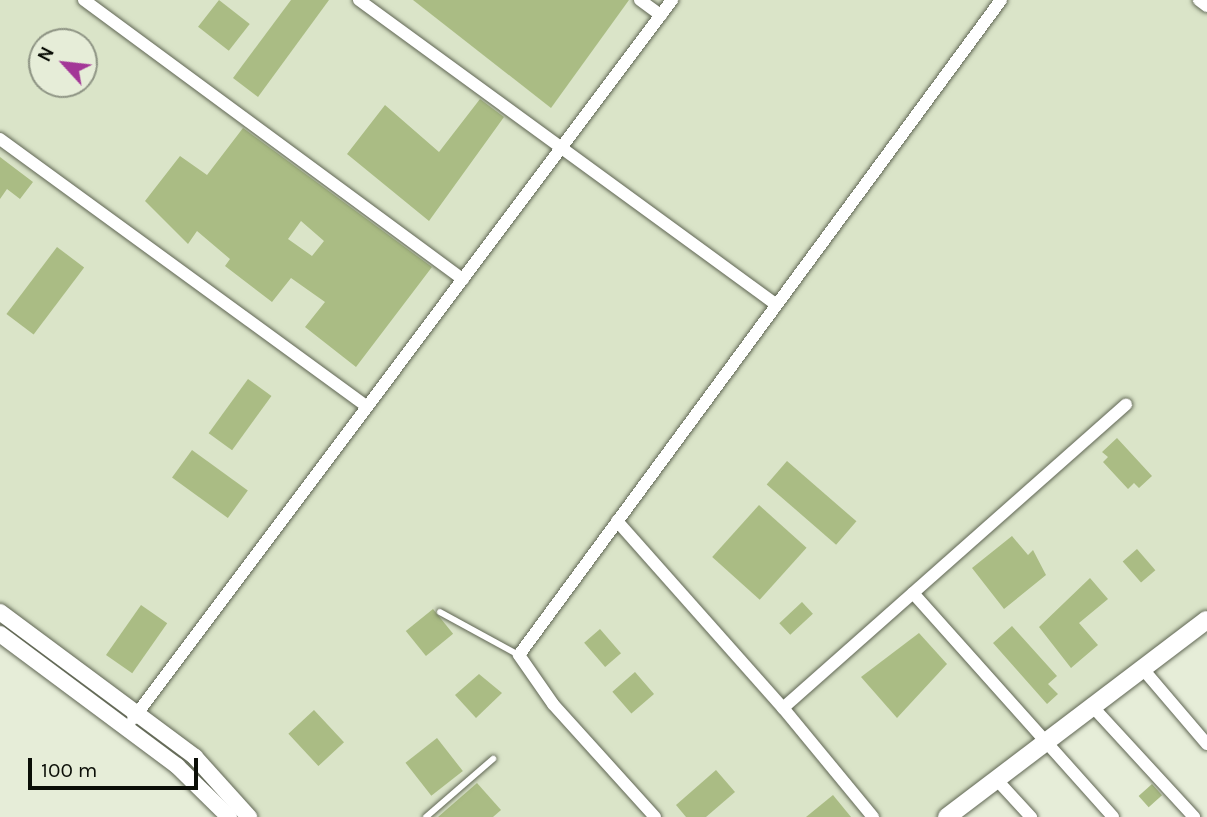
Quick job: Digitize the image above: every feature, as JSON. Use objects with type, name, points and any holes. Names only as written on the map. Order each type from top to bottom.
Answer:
[{"type":"main road","points":[[947,817],[1207,620]]},
{"type":"street","points":[[84,0],[463,279]]},
{"type":"street","points":[[359,0],[774,303]]},
{"type":"street","points":[[640,0],[661,15]]},
{"type":"street","points":[[127,728],[672,0]]},
{"type":"street","points":[[655,817],[519,655],[774,303],[1001,0]]},
{"type":"street","points":[[1199,0],[1207,6]]},
{"type":"street","points":[[0,139],[367,407]]},
{"type":"street","points":[[783,708],[1126,405]]},
{"type":"street","points":[[617,521],[783,708],[873,817]]},
{"type":"street","points":[[913,593],[1113,817]]},
{"type":"street","points":[[0,612],[195,757],[249,817]]},
{"type":"street","points":[[0,634],[127,728],[213,811],[229,817]]},
{"type":"street","points":[[1142,668],[1207,744]]},
{"type":"street","points":[[1092,706],[1189,815]]},
{"type":"street","points":[[996,779],[1031,817]]},
{"type":"lane","points":[[440,612],[519,655]]},
{"type":"lane","points":[[426,817],[493,759]]},
{"type":"shaded area","points":[[0,0],[1207,0],[1207,620],[948,817],[228,817],[0,630]]},
{"type":"building","points":[[219,0],[250,24],[229,51],[198,27]]},
{"type":"building","points":[[291,0],[329,0],[258,97],[233,78]]},
{"type":"building","points":[[413,0],[629,0],[551,108]]},
{"type":"building","points":[[480,99],[504,117],[429,221],[347,154],[385,105],[439,152]]},
{"type":"building","points":[[243,128],[432,267],[356,367],[305,327],[325,302],[291,278],[272,302],[225,266],[230,259],[197,231],[188,244],[145,201],[180,156],[207,175]],"holes":[[[301,221],[324,241],[312,256],[288,239]]]},
{"type":"building","points":[[0,157],[33,182],[20,199],[7,189],[0,199]]},
{"type":"building","points":[[57,247],[84,267],[34,335],[6,314]]},
{"type":"building","points":[[248,379],[271,396],[232,450],[209,433]]},
{"type":"building","points":[[1117,438],[1152,476],[1139,488],[1134,483],[1128,489],[1103,462],[1108,457],[1102,452]]},
{"type":"building","points":[[192,450],[248,491],[228,518],[172,478]]},
{"type":"building","points":[[787,461],[856,521],[836,545],[767,484]]},
{"type":"building","points":[[759,505],[807,548],[760,600],[712,557]]},
{"type":"building","points":[[1012,536],[1028,555],[1033,550],[1046,575],[1004,609],[972,568]]},
{"type":"building","points":[[1137,549],[1155,570],[1141,583],[1123,561]]},
{"type":"building","points":[[1090,578],[1108,599],[1079,623],[1098,645],[1071,668],[1039,627]]},
{"type":"building","points":[[802,602],[813,614],[790,635],[779,623]]},
{"type":"building","points":[[141,605],[167,623],[132,673],[106,655]]},
{"type":"building","points":[[433,609],[453,634],[426,656],[406,631]]},
{"type":"building","points":[[1012,626],[1057,676],[1048,684],[1058,694],[1047,704],[993,643]]},
{"type":"building","points":[[600,629],[621,653],[605,667],[584,643]]},
{"type":"building","points":[[919,633],[947,664],[897,718],[861,677]]},
{"type":"building","points":[[635,672],[654,694],[631,714],[612,692]]},
{"type":"building","points":[[479,674],[502,693],[476,718],[455,695]]},
{"type":"building","points":[[314,710],[344,742],[318,766],[288,734]]},
{"type":"building","points":[[437,738],[463,771],[431,796],[405,763]]},
{"type":"building","points":[[716,770],[735,792],[706,817],[686,817],[676,805]]},
{"type":"building","points":[[477,783],[501,810],[493,817],[438,817]]},
{"type":"building","points":[[1152,784],[1162,795],[1149,807],[1139,796]]},
{"type":"building","points":[[833,795],[851,817],[806,817]]}]
